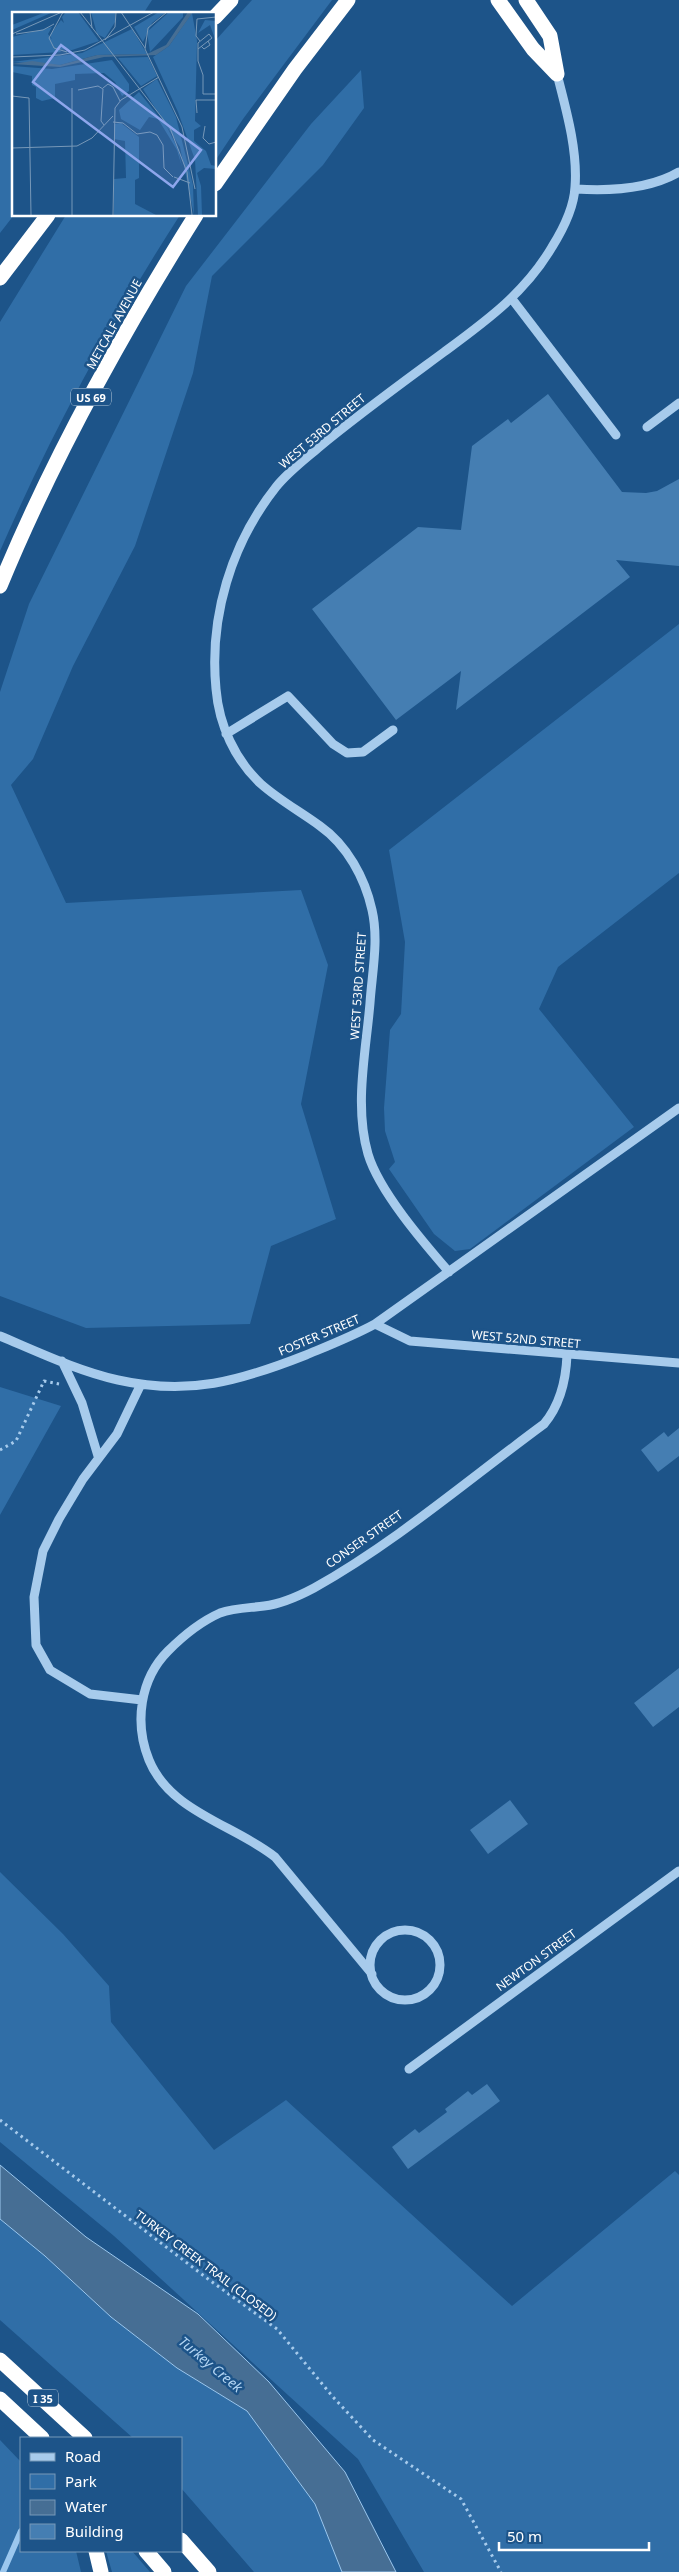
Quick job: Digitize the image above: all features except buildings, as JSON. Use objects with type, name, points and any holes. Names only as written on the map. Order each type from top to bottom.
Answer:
[{"type":"highway","points":[[216,16],[231,0]]},
{"type":"highway","points":[[216,183],[295,69],[348,0]]},
{"type":"highway","points":[[498,0],[533,49],[557,74]]},
{"type":"highway","points":[[526,0],[550,36],[557,74]]},
{"type":"highway","points":[[0,278],[47,216]]},
{"type":"highway","name":"METCALF AVENUE","points":[[0,586],[60,457],[125,332],[195,216]]},
{"type":"highway","name":"I 35","points":[[0,2360],[84,2437]]},
{"type":"highway","points":[[0,2399],[41,2437]]},
{"type":"highway","points":[[0,2404],[27,2437]]},
{"type":"highway","points":[[182,2541],[210,2572]]},
{"type":"highway","points":[[96,2552],[101,2572]]},
{"type":"highway","points":[[147,2552],[164,2572]]},
{"type":"street","name":"WEST 53RD STREET","points":[[449,1272],[385,1189],[375,1174],[367,1152],[362,1109],[375,933],[367,892],[359,872],[337,841],[324,828],[262,785],[242,763],[226,734],[220,715],[216,690],[215,647],[218,615],[228,577],[241,543],[276,488],[340,429],[512,299],[538,270],[555,242],[567,217],[576,188],[570,119],[557,74]]},
{"type":"street","points":[[576,188],[598,190],[622,188],[670,177],[679,172]]},
{"type":"street","points":[[512,299],[616,435]]},
{"type":"street","points":[[647,427],[679,403]]},
{"type":"street","points":[[226,734],[288,696],[333,744],[347,753],[363,752],[393,730]]},
{"type":"street","name":"FOSTER STREET","points":[[0,1336],[116,1380],[167,1388],[220,1384],[261,1373],[358,1334],[375,1324],[679,1108]]},
{"type":"street","name":"WEST 52ND STREET","points":[[375,1324],[410,1341],[679,1363]]},
{"type":"street","name":"CONSER STREET","points":[[372,1974],[275,1857],[256,1842],[194,1810],[176,1796],[149,1760],[141,1715],[142,1700],[156,1666],[167,1652],[209,1619],[233,1609],[278,1603],[307,1591],[338,1574],[544,1424],[553,1413],[562,1388],[567,1355]]},
{"type":"street","points":[[62,1361],[82,1403],[98,1456]]},
{"type":"street","points":[[141,1384],[116,1434],[98,1456],[59,1519],[43,1552],[34,1597],[36,1645],[50,1670],[90,1694],[142,1700]]},
{"type":"street","name":"NEWTON STREET","points":[[408,2069],[679,1871]]},
{"type":"street","points":[[401,1930],[413,1931],[432,1943],[438,1953],[439,1975],[434,1985],[417,1998],[406,2000],[385,1993],[377,1984],[372,1974],[370,1962],[380,1940],[401,1930]]},
{"type":"path","points":[[0,1450],[16,1441],[44,1381],[73,1387]]},
{"type":"path","name":"TURKEY CREEK TRAIL (CLOSED)","points":[[0,2120],[208,2279],[277,2329],[373,2440],[462,2499],[501,2572]]},
{"type":"green space","points":[[0,0],[152,0],[144,12],[12,12],[13,216],[0,233]]},
{"type":"green space","points":[[252,0],[332,0],[243,119],[216,160],[216,40]]},
{"type":"green space","points":[[361,70],[364,108],[323,165],[212,276],[193,373],[135,546],[73,666],[33,759],[11,785],[66,903],[301,890],[328,965],[301,1104],[336,1219],[271,1246],[250,1324],[86,1328],[0,1296],[0,692],[29,604],[186,286],[311,124]]},
{"type":"green space","points":[[65,216],[179,216],[130,296],[83,379],[40,464],[0,551],[0,322]]},
{"type":"green space","points":[[679,624],[679,873],[558,967],[539,1009],[634,1127],[470,1249],[455,1251],[434,1234],[389,1169],[395,1162],[385,1131],[384,1108],[390,1030],[401,1014],[405,942],[389,850]]},
{"type":"green space","points":[[0,1387],[61,1406],[0,1515]]},
{"type":"green space","points":[[0,1872],[63,1934],[109,1986],[111,2022],[214,2150],[286,2100],[512,2306],[675,2171],[679,2175],[679,2572],[424,2572],[358,2459],[114,2236],[0,2142]]},
{"type":"green space","points":[[0,2219],[45,2256],[111,2317],[177,2368],[247,2411],[315,2504],[342,2572],[254,2572],[182,2489],[182,2437],[132,2437],[0,2320]]},
{"type":"green space","points":[[0,2440],[20,2461],[20,2552],[76,2552],[81,2572],[0,2572]]},
{"type":"green space","points":[[106,2552],[133,2552],[150,2572],[112,2572]]},
{"type":"water","name":"Turkey Creek","points":[[0,2165],[86,2237],[198,2314],[269,2382],[345,2472],[396,2572],[342,2572],[315,2504],[247,2411],[177,2368],[111,2317],[45,2256],[0,2219]]},
{"type":"waterway","points":[[3,2572],[20,2533]]}]
